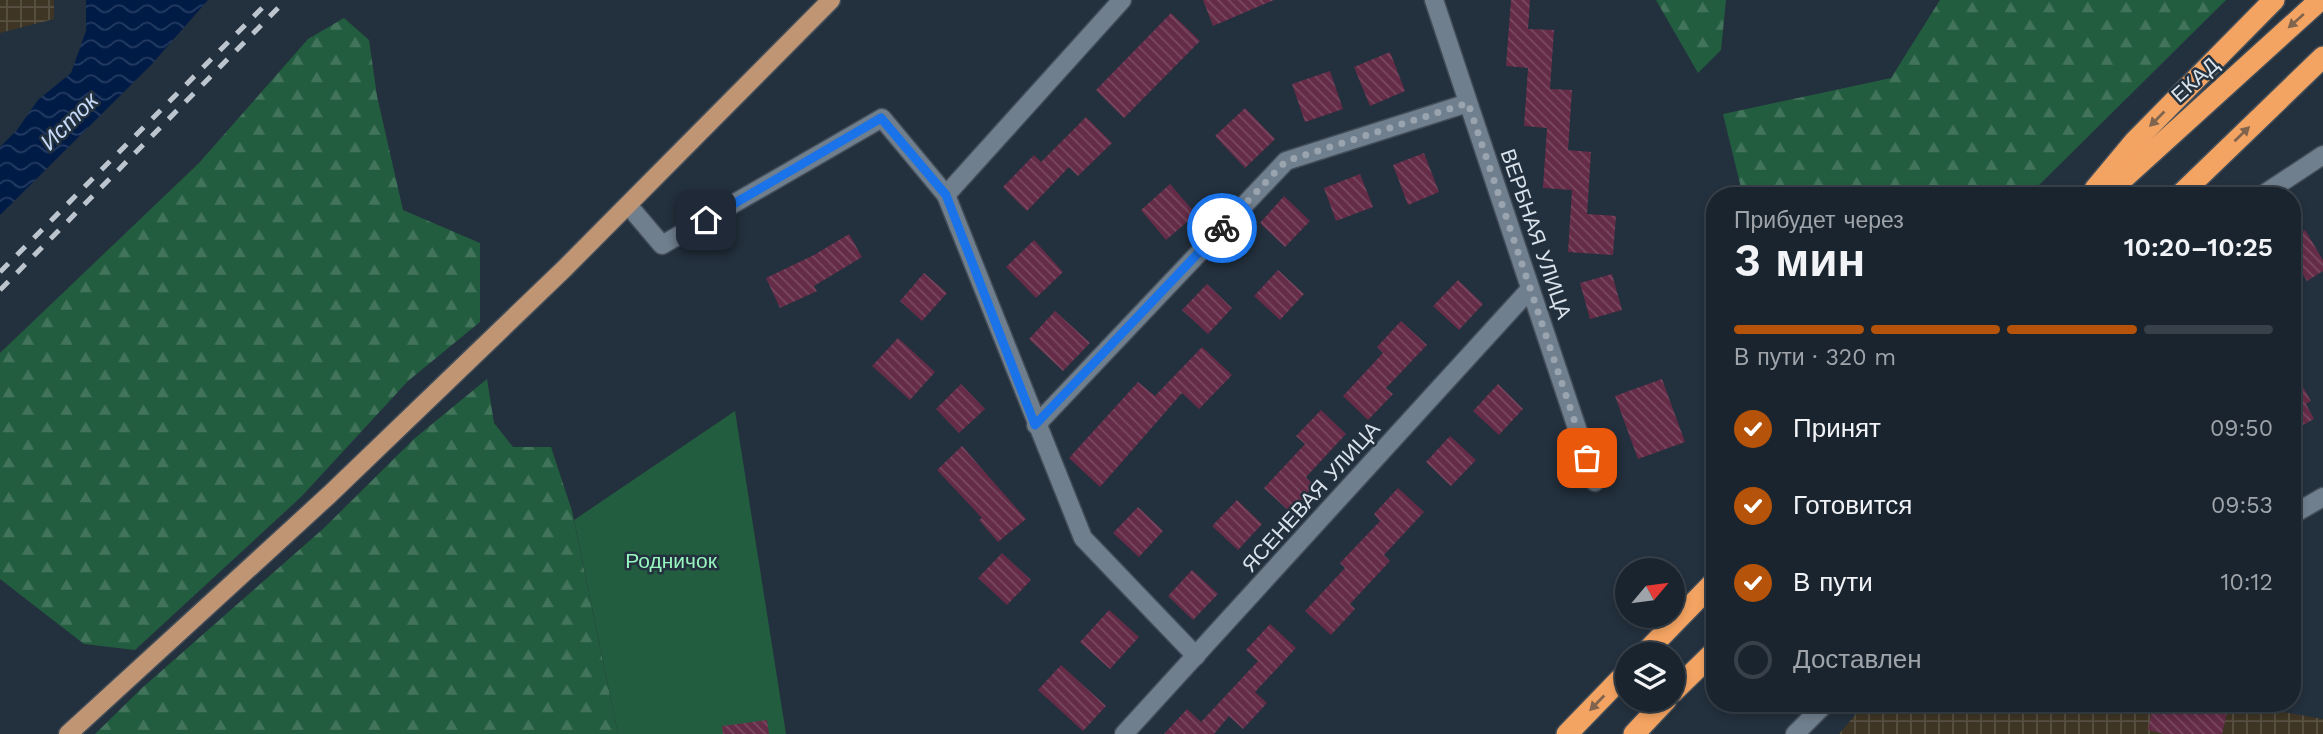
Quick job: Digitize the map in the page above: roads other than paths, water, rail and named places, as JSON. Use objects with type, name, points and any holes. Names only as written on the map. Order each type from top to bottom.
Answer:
[{"type":"highway","points":[[2097,187],[2135,141],[2274,0]]},
{"type":"highway","name":"ЕКАД","points":[[2114,187],[2320,0]]},
{"type":"highway","points":[[2188,187],[2323,57]]},
{"type":"highway","points":[[2271,106],[2323,67]]},
{"type":"highway","points":[[1656,642],[1706,590]]},
{"type":"highway","points":[[1685,680],[1706,660]]},
{"type":"highway","points":[[1567,734],[1615,684]]},
{"type":"highway","points":[[1634,734],[1655,712]]},
{"type":"main road","points":[[68,734],[329,495],[629,206],[831,0]]},
{"type":"street","points":[[946,195],[1122,0]]},
{"type":"street","name":"ВЕРБНАЯ УЛИЦА","points":[[1434,0],[1595,482]]},
{"type":"street","points":[[1035,425],[1286,161],[1468,103]]},
{"type":"street","points":[[629,206],[662,245],[881,118],[946,195],[1035,425],[1083,538],[1196,656]]},
{"type":"street","points":[[2275,187],[2323,155]]},
{"type":"street","name":"ЯСЕНЕВАЯ УЛИЦА","points":[[1124,734],[1530,289]]},
{"type":"street","points":[[2301,510],[2323,497]]},
{"type":"street","points":[[1795,734],[1817,712]]},
{"type":"water","name":"Исток","points":[[86,0],[208,0],[151,65],[0,215],[0,147],[17,130],[38,100],[71,73],[86,31]]},
{"type":"railway","points":[[0,272],[270,0]]},
{"type":"railway","points":[[0,290],[286,0]]},
{"type":"park label","name":"Родничок","points":[[671,561]]}]
